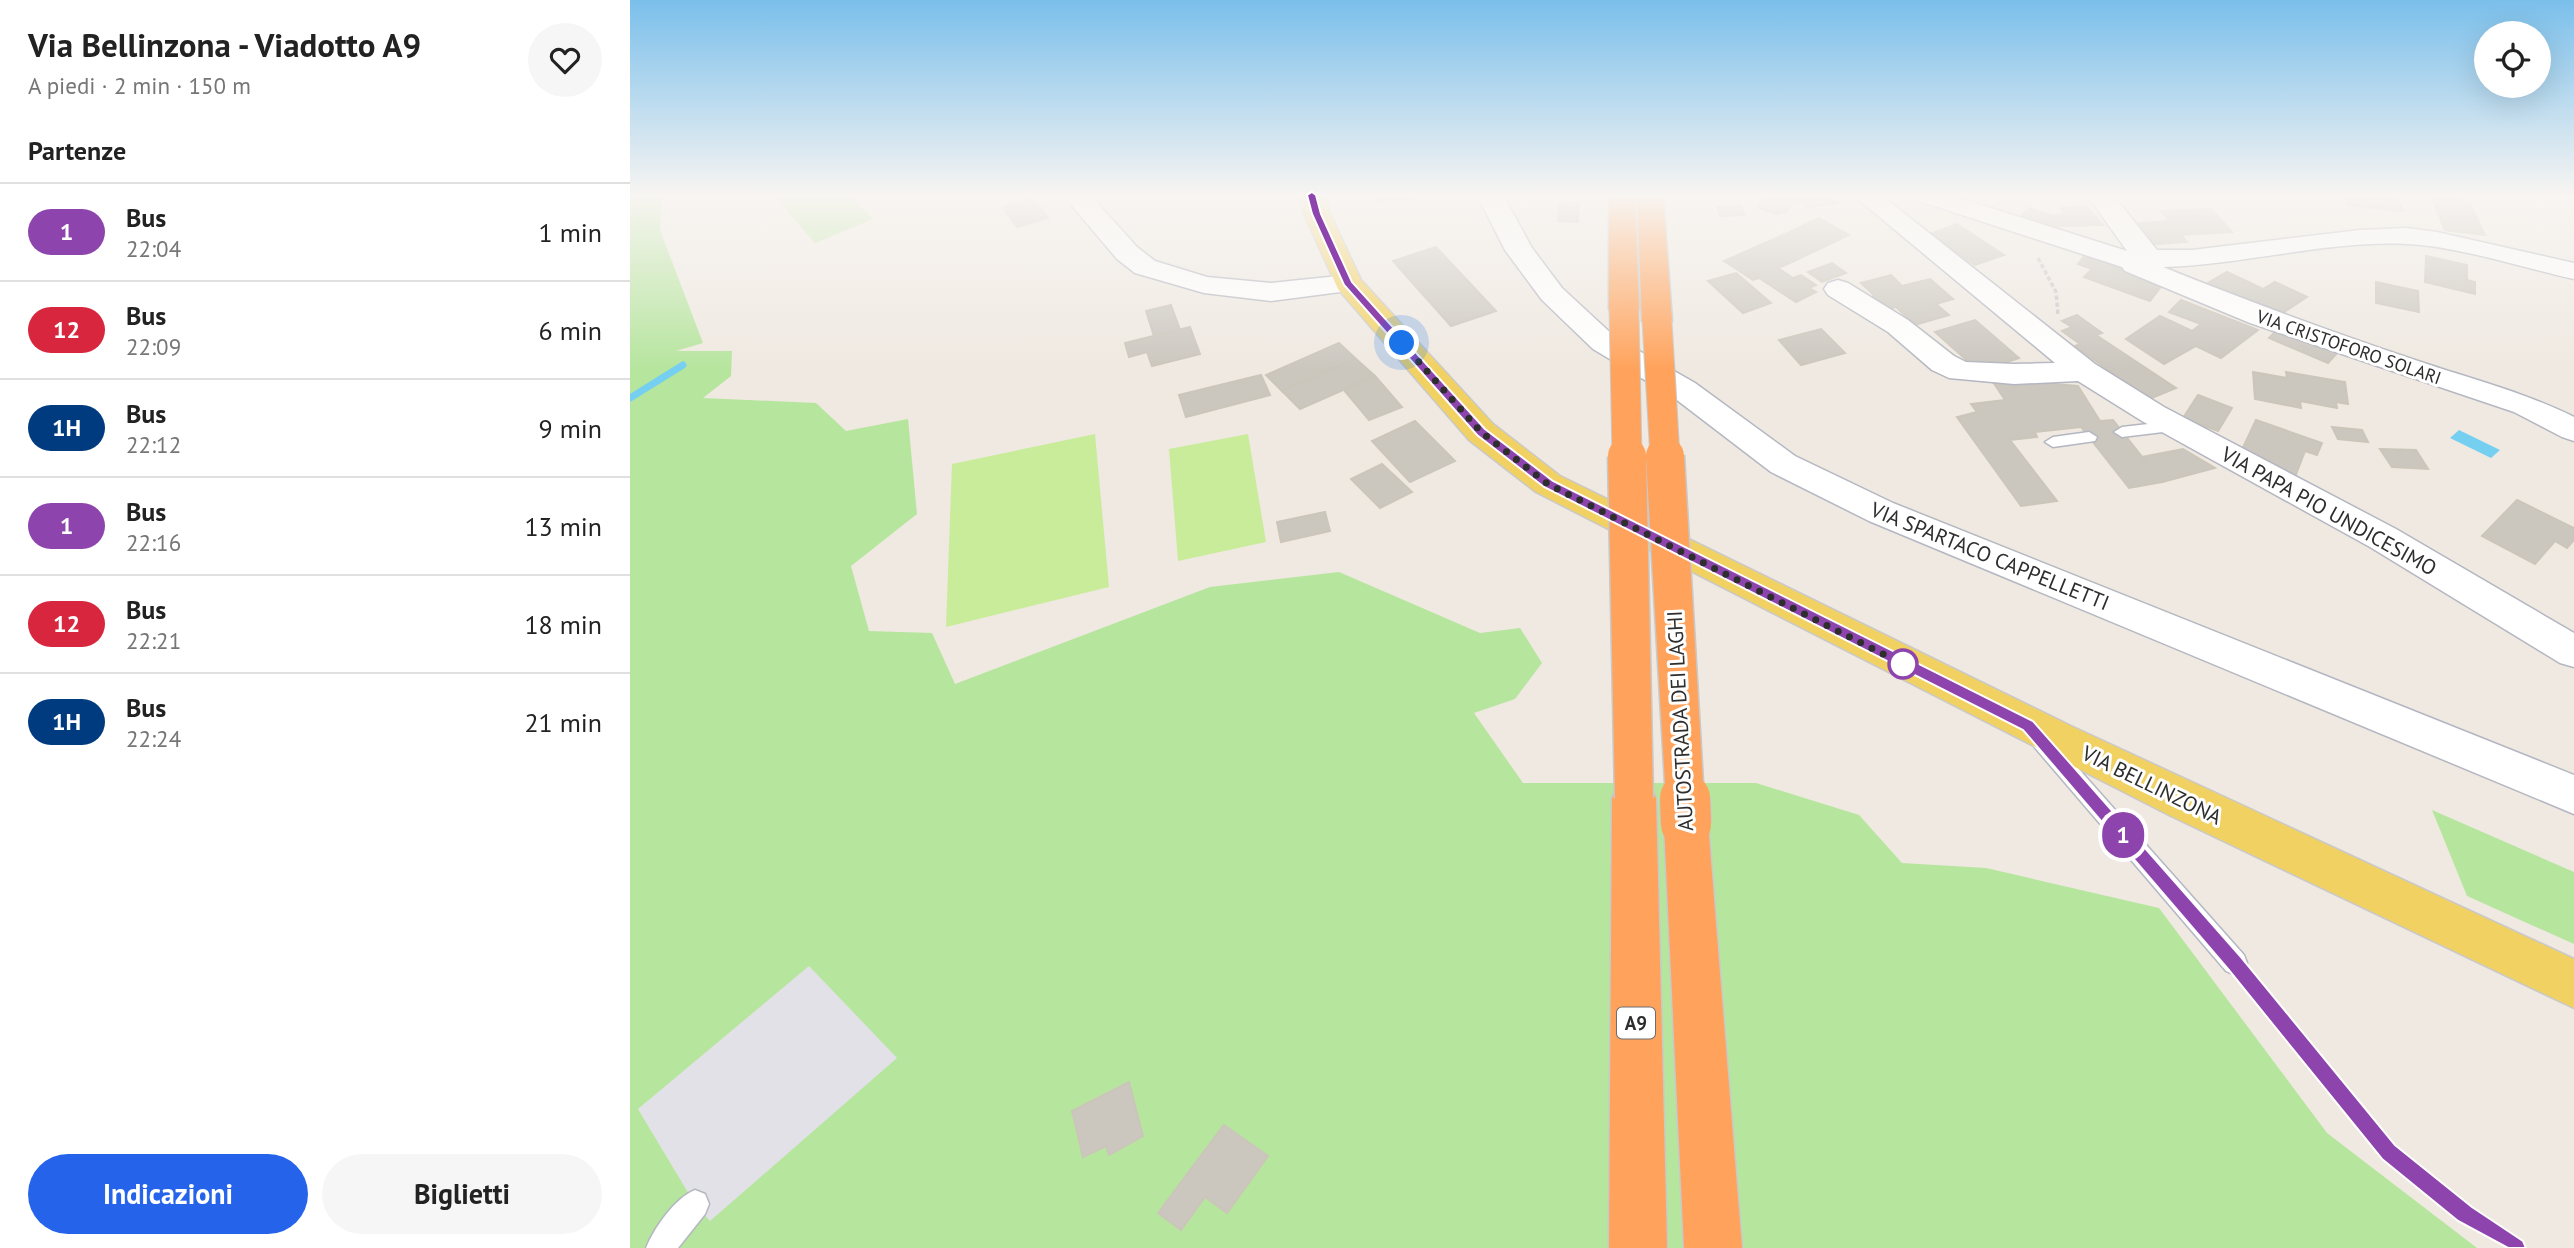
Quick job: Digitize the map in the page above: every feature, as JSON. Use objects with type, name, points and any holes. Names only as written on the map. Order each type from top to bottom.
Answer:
[{"type":"highway","name":"AUTOSTRADA DEI LAGHI","points":[[1631,253],[1641,315],[1686,824],[1713,1248]]},
{"type":"highway","name":"AUTOSTRADA DEI LAGHI","points":[[1638,1248],[1634,798],[1641,315],[1646,253]]},
{"type":"main road","name":"VIA BELLINZONA","points":[[1335,253],[1348,283],[1481,432],[1548,484],[2028,726],[2574,984]]},
{"type":"street","points":[[1127,253],[1145,267],[1204,285],[1271,292],[1348,283]]},
{"type":"street","name":"VIA SPARTACO CAPPELLETTI","points":[[1521,253],[1552,294],[1604,343],[1684,390],[1773,457],[1811,479],[1881,512],[2574,795]]},
{"type":"street","name":"VIA PAPA PIO UNDICESIMO","points":[[1938,253],[2084,371],[2153,414],[2383,537],[2574,652]]},
{"type":"street","points":[[2116,253],[2137,259],[2198,253]]},
{"type":"street","points":[[2134,253],[2137,259]]},
{"type":"street","points":[[2496,253],[2574,271]]},
{"type":"street","name":"VIA CRISTOFORO SOLARI","points":[[2137,259],[2142,269],[2260,317],[2442,380],[2525,405],[2574,430]]},
{"type":"street","points":[[1838,289],[1898,326],[1943,363],[1960,371],[2014,374],[2084,371]]},
{"type":"lane","points":[[2122,432],[2157,428]]},
{"type":"lane","points":[[2053,442],[2088,437]]},
{"type":"lane","points":[[2028,726],[2235,963]]},
{"type":"lane","points":[[660,1248],[695,1204]]},
{"type":"path","points":[[2035,253],[2046,270],[2060,307],[2057,320]]},
{"type":"shaded area","points":[[809,965],[898,1058],[710,1222],[695,1204],[638,1109]]},
{"type":"green space","points":[[630,253],[669,253],[703,343],[676,351],[732,351],[731,376],[703,398],[816,403],[846,431],[908,419],[917,514],[851,566],[869,631],[932,633],[955,684],[1210,587],[1339,572],[1480,633],[1520,628],[1542,663],[1515,699],[1474,713],[1523,783],[1756,783],[1859,815],[1902,863],[1986,868],[2159,908],[2327,1133],[2477,1248],[630,1248]],"holes":[[[809,966],[897,1058],[710,1221],[695,1204],[638,1109]]]},
{"type":"green space","points":[[1095,434],[1109,587],[946,627],[952,464]]},
{"type":"green space","points":[[1248,434],[1266,542],[1178,561],[1169,449]]},
{"type":"green space","points":[[2432,810],[2574,872],[2574,944],[2467,896]]},
{"type":"water","points":[[2459,430],[2500,450],[2491,458],[2450,438]]},
{"type":"building","points":[[1417,253],[1442,253],[1496,311],[1451,326],[1393,261]]},
{"type":"building","points":[[1742,253],[1781,253],[1794,261],[1778,268],[1793,278],[1801,275],[1816,285],[1809,288],[1816,292],[1796,302],[1759,278],[1753,280],[1724,261]]},
{"type":"building","points":[[1781,253],[1810,253],[1794,261]]},
{"type":"building","points":[[1958,253],[2004,255],[1975,265]]},
{"type":"building","points":[[2086,254],[2122,267],[2106,285],[2084,277],[2092,269],[2078,264]]},
{"type":"building","points":[[2426,256],[2467,265],[2467,280],[2475,282],[2475,294],[2425,282]]},
{"type":"building","points":[[1832,263],[1846,273],[1822,282],[1808,272]]},
{"type":"building","points":[[2120,269],[2163,284],[2150,301],[2106,285]]},
{"type":"building","points":[[2227,272],[2263,289],[2275,282],[2307,297],[2275,318],[2199,288]]},
{"type":"building","points":[[1736,273],[1771,303],[1743,313],[1708,281]]},
{"type":"building","points":[[1891,275],[1902,286],[1930,279],[1953,299],[1936,304],[1949,315],[1915,325],[1896,307],[1878,312],[1864,299],[1875,296],[1861,283]]},
{"type":"building","points":[[2376,282],[2418,291],[2419,312],[2376,303]]},
{"type":"building","points":[[2181,300],[2258,330],[2221,358],[2196,346],[2164,364],[2126,339],[2160,316],[2192,331],[2201,324],[2169,312]]},
{"type":"building","points":[[1171,305],[1180,330],[1154,336],[1146,311]]},
{"type":"building","points":[[2077,315],[2102,333],[2096,335],[2176,388],[2149,399],[2075,346],[2080,344],[2062,331],[2072,327],[2062,321]]},
{"type":"building","points":[[1975,320],[2019,358],[1979,371],[1935,332]]},
{"type":"building","points":[[2281,326],[2340,350],[2328,363],[2269,338]]},
{"type":"building","points":[[1190,327],[1200,354],[1152,366],[1147,352],[1129,357],[1125,343]]},
{"type":"building","points":[[1821,329],[1845,353],[1801,365],[1779,340]]},
{"type":"building","points":[[1339,343],[1356,359],[1282,391],[1266,375]]},
{"type":"building","points":[[1356,359],[1375,376],[1300,409],[1282,391]]},
{"type":"building","points":[[2253,372],[2287,378],[2286,372],[2345,382],[2348,404],[2336,402],[2337,408],[2300,401],[2301,408],[2255,399]]},
{"type":"building","points":[[1261,375],[1270,395],[1186,417],[1179,395]]},
{"type":"building","points":[[1375,376],[1402,407],[1369,420],[1344,390]]},
{"type":"building","points":[[1991,379],[2078,386],[2100,421],[2113,420],[2162,482],[2129,488],[2081,427],[2035,432],[2037,437],[2010,440],[2057,501],[2021,506],[1957,417],[1977,412],[1971,404],[2005,400]]},
{"type":"building","points":[[2198,395],[2232,408],[2218,431],[2183,418]]},
{"type":"building","points":[[2256,420],[2322,443],[2317,455],[2305,451],[2295,477],[2239,456]]},
{"type":"building","points":[[1415,421],[1455,461],[1410,482],[1372,441]]},
{"type":"building","points":[[2332,427],[2362,430],[2368,442],[2338,439]]},
{"type":"building","points":[[2183,449],[2215,468],[2162,482],[2142,457]]},
{"type":"building","points":[[2380,449],[2416,450],[2428,469],[2392,467]]},
{"type":"building","points":[[1382,464],[1412,492],[1380,508],[1351,479]]},
{"type":"building","points":[[2517,500],[2574,528],[2574,540],[2567,548],[2555,541],[2535,564],[2482,536]]},
{"type":"building","points":[[1325,512],[1330,531],[1281,542],[1277,522]]},
{"type":"building","points":[[1129,1082],[1143,1136],[1109,1155],[1106,1146],[1083,1157],[1072,1111]]},
{"type":"building","points":[[1224,1125],[1268,1156],[1227,1213],[1205,1197],[1181,1230],[1158,1213]]},
{"type":"waterway","points":[[630,398],[683,365]]},
{"type":"bus line","name":"1","points":[[1335,253],[1348,283],[1481,432],[1548,484],[2028,726],[2235,963],[2388,1152],[2465,1214],[2516,1248]]},
{"type":"route","points":[[1402,343],[1481,432],[1548,484],[1903,664]]}]
